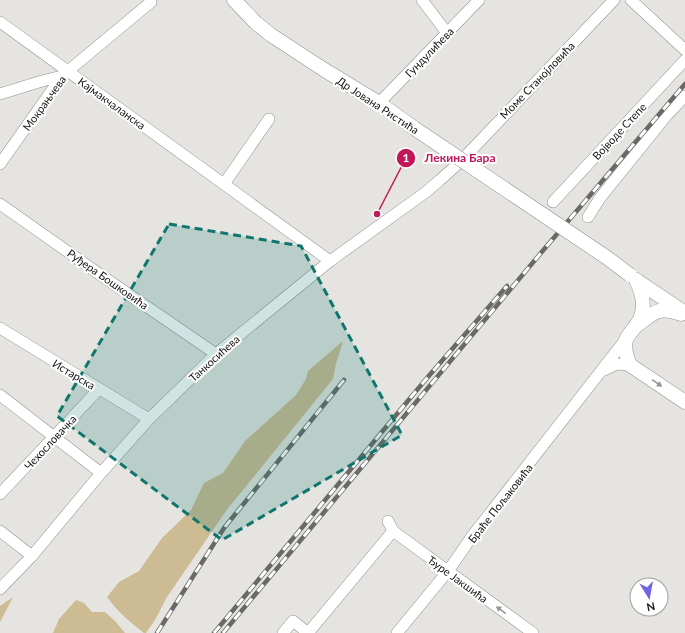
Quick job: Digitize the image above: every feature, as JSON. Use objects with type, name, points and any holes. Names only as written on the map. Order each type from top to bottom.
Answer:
[{"type":"street","name":"Др Јована Ристића","points":[[234,0],[256,23],[271,35],[379,103],[606,257],[685,314]]},
{"type":"street","points":[[422,0],[447,33]]},
{"type":"street","name":"Гундулићева","points":[[379,103],[479,0]]},
{"type":"street","name":"Моме Станојловића","points":[[461,161],[614,0]]},
{"type":"street","points":[[631,0],[685,50]]},
{"type":"street","name":"Мокрањчева","points":[[0,164],[65,74],[151,2]]},
{"type":"street","name":"Кајмакчаланска","points":[[0,22],[65,74],[224,184],[330,261]]},
{"type":"street","name":"Војводе Степе","points":[[553,202],[685,60]]},
{"type":"street","points":[[0,94],[65,74]]},
{"type":"street","points":[[588,217],[600,198],[667,115],[685,96]]},
{"type":"street","points":[[224,184],[269,119]]},
{"type":"street","name":"Танкосићева","points":[[0,589],[32,556],[101,473],[149,419],[216,354],[330,261],[426,192],[461,161]]},
{"type":"street","name":"Руђера Бошковића","points":[[0,204],[216,354]]},
{"type":"street","points":[[633,277],[644,299],[643,312],[637,326]]},
{"type":"street","points":[[630,365],[626,351],[626,339],[637,326],[662,310],[670,310],[685,314]]},
{"type":"street","name":"Истарска","points":[[0,328],[149,419]]},
{"type":"street","name":"Браће Пољаковића","points":[[397,633],[448,571],[626,339]]},
{"type":"street","points":[[602,372],[617,364],[630,365],[685,402]]},
{"type":"street","name":"Чехословачка","points":[[0,494],[99,389]]},
{"type":"street","points":[[0,395],[101,473]]},
{"type":"street","name":"Ђуре Јакшића","points":[[388,521],[393,531],[533,633]]},
{"type":"street","points":[[0,531],[32,556]]},
{"type":"street","points":[[283,633],[293,621],[308,633],[393,531]]},
{"type":"highlighted area","points":[[169,224],[301,246],[402,435],[222,540],[57,416]]},
{"type":"shaded area","points":[[343,341],[333,379],[226,511],[167,597],[155,620],[146,633],[144,633],[124,616],[107,597],[119,582],[139,571],[162,538],[191,510],[204,483],[223,473],[245,441],[296,395],[306,379],[308,371]]},
{"type":"shaded area","points":[[13,597],[0,622],[0,606]]},
{"type":"shaded area","points":[[76,600],[84,603],[92,612],[105,612],[125,633],[53,633],[59,619]]},
{"type":"railway","points":[[223,633],[540,254],[685,84]]},
{"type":"railway","points":[[214,633],[427,378],[507,286]]},
{"type":"railway","points":[[157,633],[224,528],[344,380]]},
{"type":"place","name":"Лекина Бара","points":[[377,214]]}]
